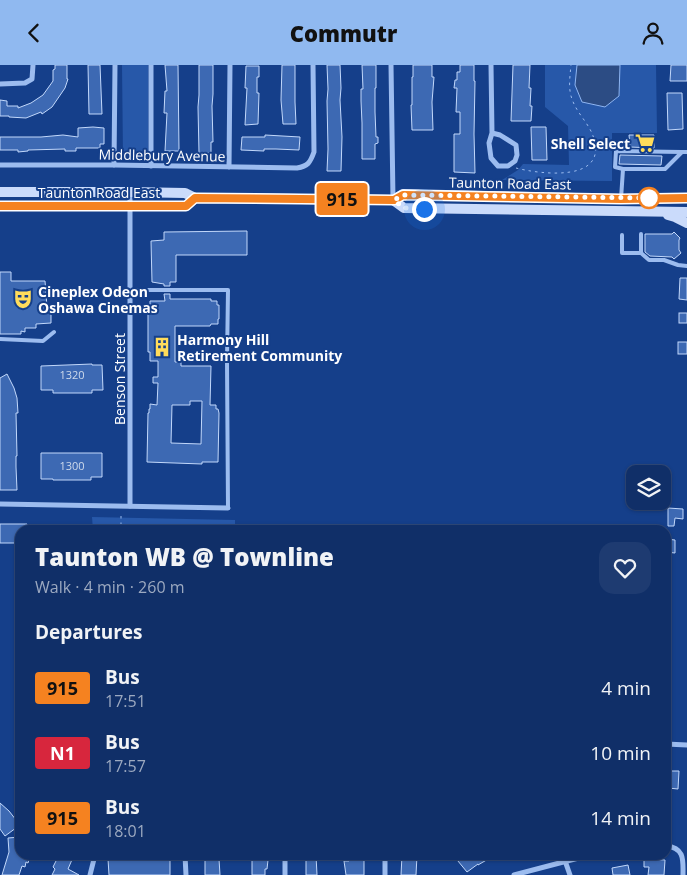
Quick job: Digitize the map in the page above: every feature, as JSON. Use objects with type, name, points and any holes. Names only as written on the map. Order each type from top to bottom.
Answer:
[{"type":"main road","name":"Taunton Road East","points":[[0,192],[130,191],[186,193],[195,198],[394,200],[403,195],[621,199],[687,198]]},
{"type":"main road","name":"Taunton Road East","points":[[0,206],[186,206],[195,198]]},
{"type":"main road","name":"Taunton Road East","points":[[394,200],[404,208],[687,212]]},
{"type":"main road","points":[[650,211],[675,217],[687,223]]},
{"type":"street","points":[[0,83],[25,83],[32,79],[33,65]]},
{"type":"street","points":[[114,165],[115,65]]},
{"type":"street","points":[[150,65],[151,166]]},
{"type":"street","points":[[229,167],[230,65]]},
{"type":"street","name":"Middlebury Avenue","points":[[0,165],[297,168],[305,166],[311,161],[314,152],[313,65]]},
{"type":"street","points":[[391,65],[394,200]]},
{"type":"street","points":[[491,65],[492,133],[490,143],[492,158],[498,165],[508,166],[515,161],[517,155],[516,145],[500,135],[492,133]]},
{"type":"street","name":"Benson Street","points":[[130,191],[130,506]]},
{"type":"street","points":[[0,504],[228,508]]},
{"type":"street","points":[[671,744],[687,745]]},
{"type":"street","points":[[671,848],[676,848],[681,854],[683,875]]},
{"type":"street","points":[[90,875],[93,860]]},
{"type":"street","points":[[185,860],[186,875]]},
{"type":"street","points":[[285,860],[285,875]]},
{"type":"street","points":[[385,860],[385,875]]},
{"type":"street","points":[[514,875],[572,860]]},
{"type":"street","points":[[565,862],[570,875]]},
{"type":"lane","points":[[616,151],[628,153],[685,152],[665,169],[615,167],[616,151]]},
{"type":"lane","points":[[621,199],[626,168]]},
{"type":"lane","points":[[641,234],[642,253],[649,260],[664,260],[687,266]]},
{"type":"lane","points":[[622,235],[622,253],[642,253]]},
{"type":"lane","points":[[130,290],[228,290],[228,508]]},
{"type":"lane","points":[[0,339],[43,341],[54,332]]},
{"type":"path","points":[[508,166],[525,170],[558,173],[572,172],[585,168],[592,163],[596,145],[594,136],[571,98],[571,65]]},
{"type":"path","points":[[121,516],[121,525]]},
{"type":"shaded area","points":[[122,65],[148,65],[148,157],[146,159],[123,158]]},
{"type":"shaded area","points":[[545,65],[656,65],[657,133],[612,133],[612,181],[502,180],[518,170],[523,164],[569,165],[568,126],[545,107]]},
{"type":"shaded area","points":[[577,65],[620,65],[619,96],[605,107],[582,102],[575,85]]},
{"type":"shaded area","points":[[92,517],[235,520],[235,525],[93,525]]},
{"type":"building","points":[[55,65],[67,65],[68,79],[65,88],[52,107],[42,114],[41,112],[26,118],[0,116],[0,100],[7,101],[7,106],[18,106],[18,108],[31,103],[43,95],[53,81]]},
{"type":"building","points":[[88,65],[100,65],[102,114],[89,114]]},
{"type":"building","points":[[165,65],[178,65],[179,151],[165,151],[167,113],[164,113],[165,91],[167,91]]},
{"type":"building","points":[[199,65],[213,65],[213,142],[211,142],[211,153],[199,153]]},
{"type":"building","points":[[282,65],[295,65],[296,124],[283,124],[281,100]]},
{"type":"building","points":[[327,65],[340,65],[341,171],[327,171]]},
{"type":"building","points":[[362,65],[376,65],[375,112],[378,143],[375,144],[375,159],[362,159]]},
{"type":"building","points":[[413,65],[432,65],[432,77],[434,77],[432,102],[433,130],[412,130]]},
{"type":"building","points":[[460,65],[474,65],[475,173],[454,172],[454,134],[460,134],[460,112],[456,112],[457,88],[454,88],[457,72],[460,72]]},
{"type":"building","points":[[513,65],[530,65],[531,121],[511,121]]},
{"type":"building","points":[[671,65],[687,65],[687,81],[670,81]]},
{"type":"building","points":[[246,66],[259,66],[259,77],[257,77],[257,93],[259,93],[258,124],[245,125]]},
{"type":"building","points":[[667,93],[682,93],[683,129],[668,130]]},
{"type":"building","points":[[531,127],[546,127],[547,160],[532,160]]},
{"type":"building","points":[[78,128],[104,128],[104,144],[100,144],[100,148],[76,148],[76,151],[65,151],[65,149],[18,152],[18,150],[0,150],[0,137],[63,135],[78,137]]},
{"type":"building","points":[[265,135],[300,137],[299,150],[241,150],[242,137],[265,137]]},
{"type":"building","points":[[629,135],[654,135],[654,148],[630,147]]},
{"type":"building","points":[[620,155],[662,156],[661,165],[619,164]]},
{"type":"building","points":[[247,231],[247,255],[176,255],[176,282],[170,282],[170,286],[164,286],[164,284],[152,282],[151,241],[164,240],[164,232]]},
{"type":"building","points":[[674,232],[680,238],[679,250],[681,253],[674,259],[672,257],[650,256],[645,252],[645,234],[672,234]]},
{"type":"building","name":"Cineplex Odeon Oshawa Cinemas","points":[[0,272],[11,272],[11,281],[45,281],[47,307],[51,307],[51,323],[36,324],[36,328],[25,328],[25,332],[21,331],[21,334],[0,334]]},
{"type":"building","points":[[680,278],[687,278],[687,300],[679,299]]},
{"type":"building","name":"Harmony Hill Retirement Community","points":[[164,294],[170,294],[170,299],[211,299],[211,301],[217,301],[217,305],[219,305],[218,324],[211,324],[210,326],[175,326],[175,362],[181,362],[181,366],[211,366],[210,405],[216,405],[219,413],[218,462],[202,462],[202,464],[147,462],[148,413],[150,404],[157,405],[158,383],[153,383],[153,377],[158,377],[158,361],[150,361],[150,352],[148,352],[148,306],[150,306],[150,301],[165,301]],"holes":[[[190,401],[202,401],[201,444],[171,443],[172,405],[190,405]]]},
{"type":"building","points":[[679,313],[687,313],[687,323],[679,323]]},
{"type":"building","points":[[678,342],[687,342],[687,354],[678,354]]},
{"type":"building","points":[[102,365],[103,390],[92,390],[92,393],[53,393],[53,390],[41,390],[41,366]]},
{"type":"building","points":[[7,374],[17,398],[17,490],[0,490],[0,378]]},
{"type":"building","points":[[41,453],[102,453],[102,477],[91,477],[91,480],[41,479]]},
{"type":"building","points":[[671,508],[683,509],[683,519],[675,518],[674,526],[668,525],[668,510],[671,510]]},
{"type":"building","points":[[0,524],[27,524],[15,525],[15,543],[0,543]]},
{"type":"building","points":[[671,540],[675,540],[675,553],[671,553]]},
{"type":"building","points":[[671,771],[679,771],[678,789],[671,788]]},
{"type":"building","points":[[0,803],[15,819],[15,829],[5,836],[0,829]]},
{"type":"building","points":[[15,837],[15,860],[29,860],[28,863],[26,862],[25,867],[22,866],[19,875],[2,875],[9,852],[8,838]]},
{"type":"building","points":[[56,860],[72,860],[68,869],[79,875],[52,875],[55,869],[53,867]]},
{"type":"building","points":[[108,860],[170,860],[170,875],[109,875]]},
{"type":"building","points":[[205,860],[219,860],[220,875],[205,875]]},
{"type":"building","points":[[252,860],[268,860],[265,875],[252,875]]},
{"type":"building","points":[[306,860],[316,860],[317,875],[306,875]]},
{"type":"building","points":[[364,860],[364,875],[346,875],[344,861]]},
{"type":"building","points":[[402,860],[417,860],[416,875],[401,875]]},
{"type":"building","points":[[457,860],[486,860],[478,864],[467,872]]},
{"type":"building","points":[[644,860],[665,860],[664,875],[648,875],[649,867],[644,867]]},
{"type":"building","points":[[628,865],[630,875],[613,875],[612,868]]},
{"type":"bus line","name":"915","points":[[0,206],[186,206],[195,198],[394,200],[403,195],[621,199],[687,198]]},
{"type":"place","name":"Shell Select","points":[[645,143]]},
{"type":"place","name":"Cineplex Odeon Oshawa Cinemas","points":[[23,299]]},
{"type":"place","name":"Harmony Hill Retirement Community","points":[[162,347]]},
{"type":"route","points":[[424,209],[404,208],[394,200],[403,195],[654,198],[649,198]]}]
